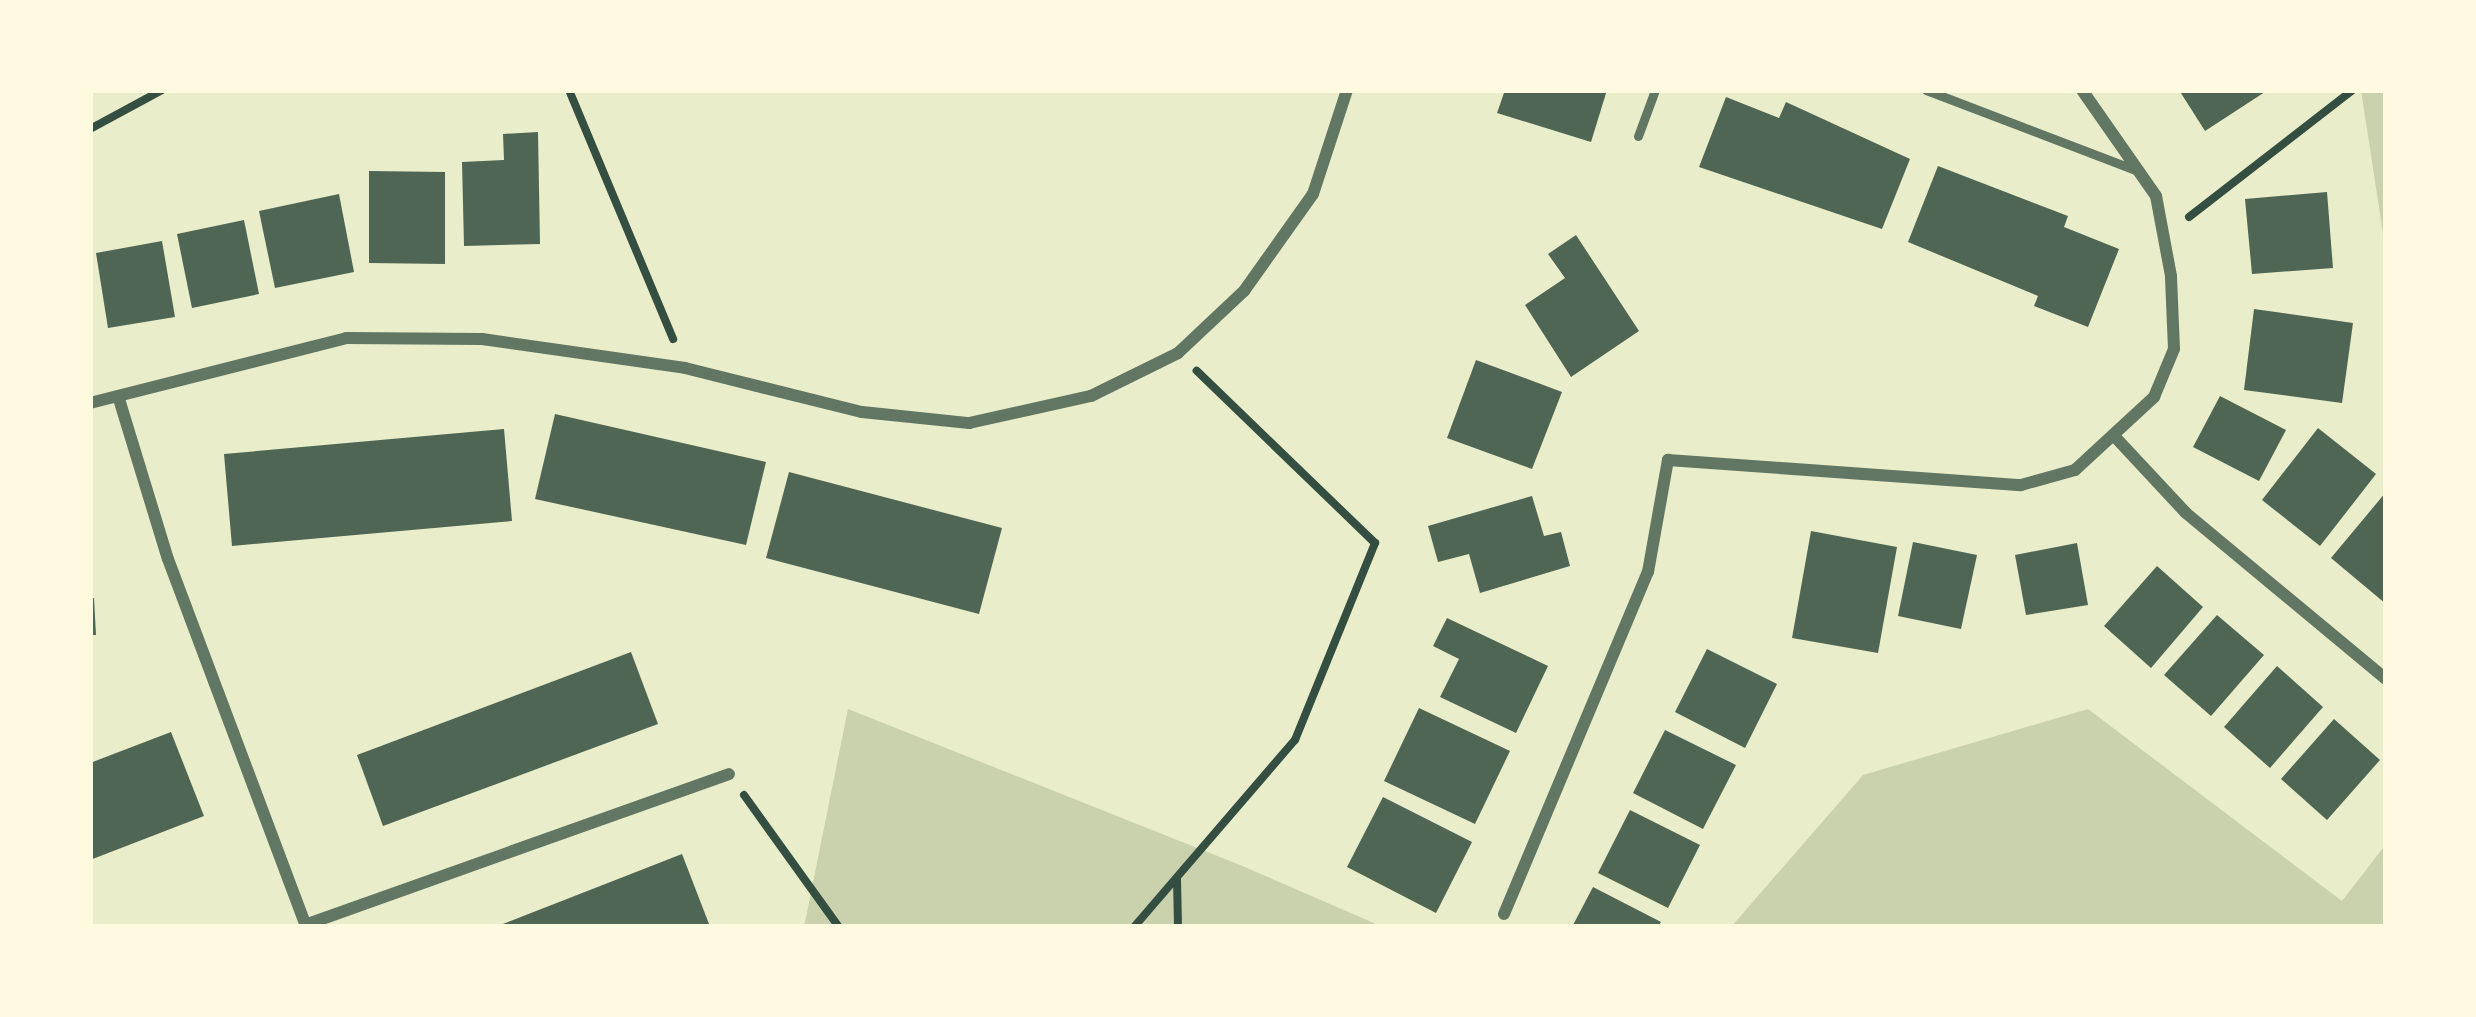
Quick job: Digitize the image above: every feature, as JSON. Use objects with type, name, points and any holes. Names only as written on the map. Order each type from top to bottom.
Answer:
[{"type":"street","points":[[90,403],[346,338],[482,339],[686,368],[862,412],[970,423],[1091,396],[1178,352],[1244,291],[1313,194],[1347,90]]},
{"type":"street","points":[[1504,914],[1648,572],[1668,460],[2021,485],[2075,470],[2117,439],[2154,397],[2174,349],[2156,196],[2082,90]]},
{"type":"street","points":[[119,399],[168,560],[305,926],[729,774]]},
{"type":"street","points":[[2117,439],[2186,513],[2386,680]]},
{"type":"lane","points":[[1639,136],[1655,90]]},
{"type":"lane","points":[[1927,90],[2138,171]]},
{"type":"path","points":[[90,130],[163,90]]},
{"type":"path","points":[[569,90],[686,368]]},
{"type":"path","points":[[2164,236],[2353,90]]},
{"type":"path","points":[[1133,927],[1295,740],[1375,544],[1178,352]]},
{"type":"path","points":[[729,774],[839,927]]},
{"type":"path","points":[[1177,878],[1178,927]]},
{"type":"green space","points":[[2361,90],[2386,90],[2386,253]]},
{"type":"green space","points":[[848,709],[1240,865],[1383,927],[804,927]]},
{"type":"green space","points":[[2088,709],[2342,901],[2386,844],[2386,927],[1731,927],[1863,775]]},
{"type":"building","points":[[1505,90],[1607,90],[1591,142],[1497,113]]},
{"type":"building","points":[[2179,90],[2268,90],[2205,131]]},
{"type":"building","points":[[1726,97],[1779,118],[1786,102],[1910,159],[1882,229],[1699,167]]},
{"type":"building","points":[[538,132],[540,244],[464,246],[462,162],[504,160],[503,134]]},
{"type":"building","points":[[1938,166],[2068,216],[2064,227],[2119,249],[2088,327],[2034,306],[2038,296],[1908,242]]},
{"type":"building","points":[[369,171],[445,172],[445,264],[369,263]]},
{"type":"building","points":[[2327,192],[2333,268],[2252,274],[2245,199]]},
{"type":"building","points":[[339,194],[354,272],[275,288],[259,211]]},
{"type":"building","points":[[244,220],[259,294],[192,308],[177,234]]},
{"type":"building","points":[[1576,235],[1639,331],[1571,377],[1525,305],[1565,278],[1548,254]]},
{"type":"building","points":[[162,241],[175,317],[108,328],[96,253]]},
{"type":"building","points":[[2254,309],[2353,323],[2342,403],[2244,390]]},
{"type":"building","points":[[1476,360],[1562,392],[1532,469],[1447,438]]},
{"type":"building","points":[[2220,396],[2286,430],[2259,481],[2193,447]]},
{"type":"building","points":[[555,414],[766,462],[746,545],[535,499]]},
{"type":"building","points":[[2318,428],[2376,474],[2320,546],[2262,500]]},
{"type":"building","points":[[504,429],[512,521],[232,546],[224,454]]},
{"type":"building","points":[[789,472],[1002,528],[979,614],[766,558]]},
{"type":"building","points":[[2386,492],[2386,604],[2331,558]]},
{"type":"building","points":[[1532,496],[1544,536],[1561,532],[1570,566],[1480,593],[1469,554],[1438,562],[1428,526]]},
{"type":"building","points":[[1811,531],[1897,547],[1878,653],[1792,638]]},
{"type":"building","points":[[1913,542],[1977,555],[1961,629],[1898,616]]},
{"type":"building","points":[[2077,543],[2088,605],[2026,615],[2015,555]]},
{"type":"building","points":[[2157,566],[2203,607],[2151,668],[2104,626]]},
{"type":"building","points":[[90,598],[94,598],[96,635],[90,635]]},
{"type":"building","points":[[2217,615],[2264,655],[2211,716],[2164,675]]},
{"type":"building","points":[[1447,618],[1548,666],[1516,733],[1440,697],[1459,659],[1433,646]]},
{"type":"building","points":[[1707,649],[1777,684],[1745,748],[1675,712]]},
{"type":"building","points":[[631,652],[658,724],[383,826],[357,755]]},
{"type":"building","points":[[2277,666],[2323,707],[2270,768],[2224,727]]},
{"type":"building","points":[[1419,708],[1510,751],[1475,824],[1384,781]]},
{"type":"building","points":[[2334,719],[2380,760],[2327,820],[2281,779]]},
{"type":"building","points":[[1665,730],[1736,765],[1703,829],[1633,793]]},
{"type":"building","points":[[171,732],[204,816],[90,860],[90,763]]},
{"type":"building","points":[[1383,797],[1472,842],[1436,913],[1347,867]]},
{"type":"building","points":[[1630,810],[1700,845],[1668,908],[1598,873]]},
{"type":"building","points":[[682,854],[709,924],[495,927]]},
{"type":"building","points":[[1593,887],[1661,922],[1658,927],[1572,927]]}]
